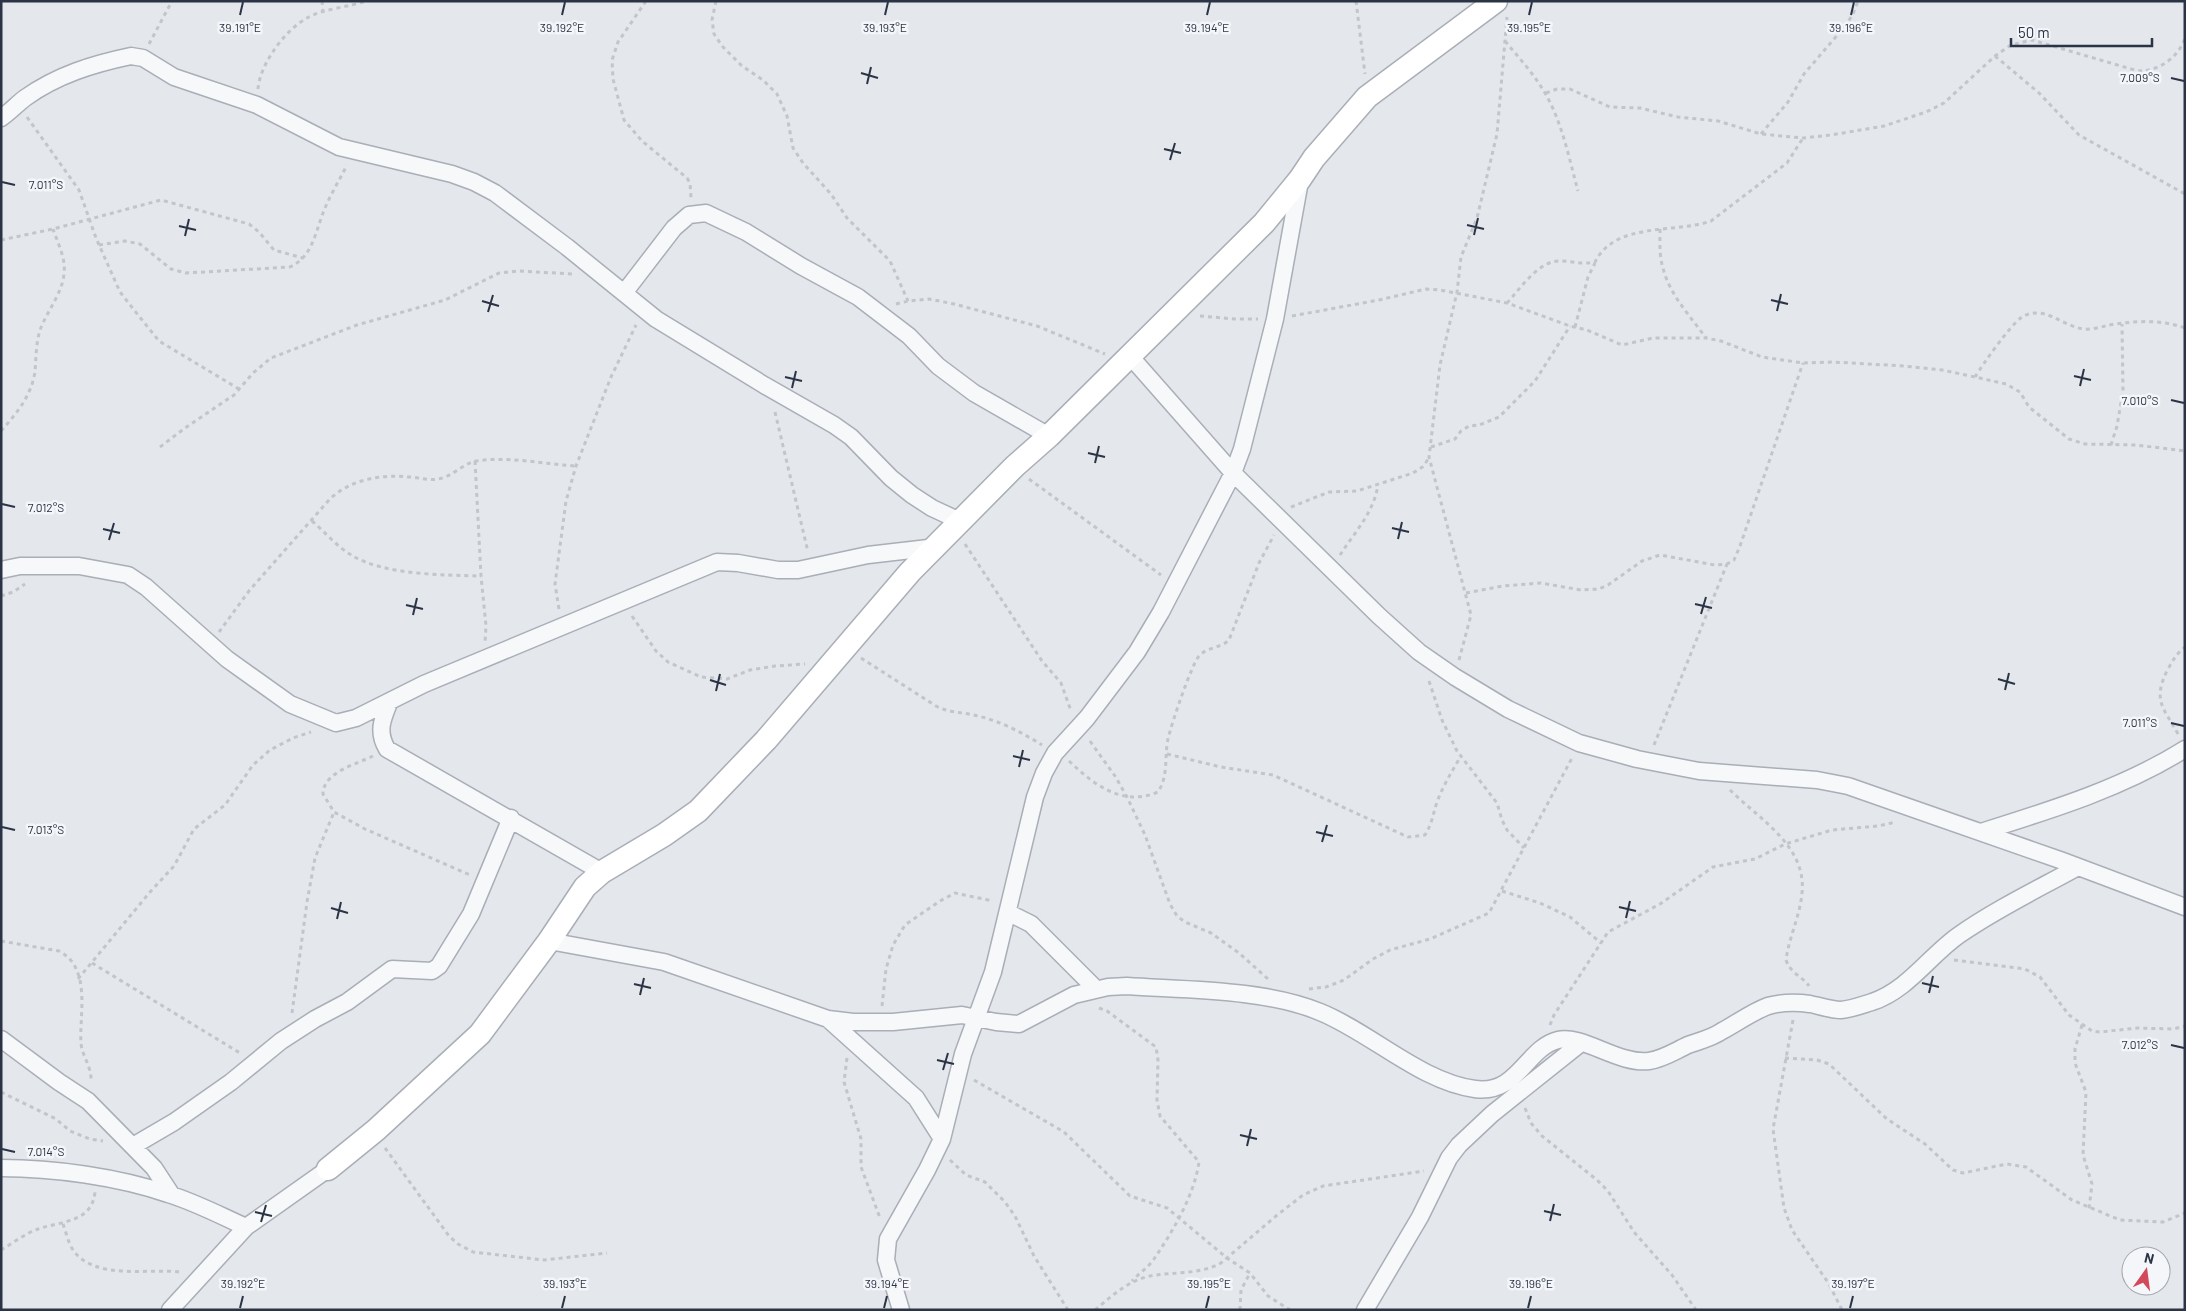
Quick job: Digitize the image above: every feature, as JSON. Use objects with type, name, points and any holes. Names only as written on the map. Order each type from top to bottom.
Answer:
[{"type":"street","points":[[170,1310],[246,1227],[328,1169],[376,1130],[480,1034],[549,941],[585,887],[602,872],[664,835],[698,811],[766,740],[910,572],[959,525],[1015,466],[1049,436],[1264,223],[1300,179],[1314,158],[1371,93],[1502,6]]},
{"type":"street","points":[[1,118],[17,104],[45,85],[72,72],[92,65],[131,56],[143,58],[165,74],[257,105],[321,139],[354,151],[452,174],[474,182],[495,193],[604,276],[656,319],[851,437],[891,478],[912,495],[959,525]]},
{"type":"street","points":[[901,1310],[886,1260],[888,1239],[939,1145],[959,1070],[993,972],[1010,910],[1035,797],[1044,773],[1057,752],[1087,718],[1137,652],[1233,473],[1242,449],[1275,319],[1300,179]]},
{"type":"street","points":[[624,293],[674,228],[689,215],[706,213],[746,232],[800,266],[858,297],[909,336],[938,366],[974,393],[1049,436]]},
{"type":"street","points":[[1127,359],[1233,473],[1379,616],[1425,656],[1455,677],[1508,709],[1579,743],[1648,762],[1712,772],[1834,783],[2078,866],[2185,907]]},
{"type":"street","points":[[1,570],[20,566],[79,566],[128,575],[146,587],[211,644],[290,704],[336,723],[356,718],[424,684],[717,562],[738,563],[778,570],[798,570],[868,555],[937,547]]},
{"type":"street","points":[[389,703],[380,732],[387,749],[511,818],[602,872]]},
{"type":"street","points":[[1981,832],[2055,809],[2116,784],[2183,743]]},
{"type":"street","points":[[131,1144],[174,1122],[231,1082],[289,1036],[347,1002],[392,969],[432,971],[439,966],[471,914],[486,882],[511,818]]},
{"type":"street","points":[[549,941],[664,962],[828,1019],[906,1022],[944,1016],[1020,1024],[1074,995],[1127,986],[1248,995],[1302,1006],[1336,1020],[1435,1076],[1473,1089],[1487,1090],[1503,1084],[1521,1071],[1541,1049],[1555,1041],[1564,1039],[1582,1043],[1612,1055],[1648,1061],[1669,1055],[1721,1032],[1768,1006],[1796,1002],[1840,1010],[1856,1007],[1894,993],[1936,952],[1988,915],[2078,866]]},
{"type":"street","points":[[1010,910],[1031,924],[1096,990]]},
{"type":"street","points":[[828,1019],[916,1098],[939,1145]]},
{"type":"street","points":[[1,1039],[88,1101],[154,1168],[171,1194]]},
{"type":"street","points":[[1365,1310],[1420,1217],[1442,1169],[1459,1145],[1492,1114],[1582,1043]]},
{"type":"street","points":[[1,1168],[96,1177],[145,1186],[171,1194],[246,1227]]},
{"type":"path","points":[[143,58],[172,1]]},
{"type":"path","points":[[322,1],[323,12]]},
{"type":"path","points":[[257,105],[258,85],[263,67],[276,47],[294,28],[307,17],[366,1]]},
{"type":"path","points":[[646,1],[618,42],[612,60],[612,78],[624,120],[642,141],[690,183],[689,215]]},
{"type":"path","points":[[716,1],[712,20],[714,34],[723,48],[742,66],[763,80],[777,94],[787,116],[793,148],[803,163],[831,194],[847,218],[890,261],[908,301]]},
{"type":"path","points":[[1356,1],[1363,69],[1371,93]]},
{"type":"path","points":[[1761,134],[1788,102],[1804,74],[1846,25],[1854,14],[1858,1]]},
{"type":"path","points":[[1455,677],[1470,615],[1429,457],[1440,365],[1457,292],[1461,257],[1477,218],[1497,134],[1504,41],[1502,6]]},
{"type":"path","points":[[1546,93],[1557,89],[1570,89],[1610,108],[1640,108],[1678,117],[1718,121],[1761,134],[1803,138],[1884,126],[1926,112],[1944,103],[1995,56],[2011,45],[2032,40],[2138,71],[2146,71],[2166,64],[2185,38]]},
{"type":"path","points":[[1504,41],[1527,67],[1546,93],[1564,138],[1578,191]]},
{"type":"path","points":[[1995,56],[2039,93],[2079,135],[2185,194]]},
{"type":"path","points":[[17,104],[79,190],[99,245],[120,292],[159,341],[239,389]]},
{"type":"path","points":[[1575,327],[1588,278],[1601,251],[1628,236],[1660,229],[1698,225],[1710,221],[1787,163],[1803,138]]},
{"type":"path","points":[[99,245],[125,241],[140,244],[170,269],[186,273],[279,269],[298,263],[304,258],[317,234],[323,213],[354,151]]},
{"type":"path","points":[[1,240],[53,229],[161,200],[249,224],[259,232],[274,250],[304,258]]},
{"type":"path","points":[[1,431],[21,408],[31,389],[39,333],[60,289],[64,273],[63,256],[53,229]]},
{"type":"path","points":[[1660,229],[1660,253],[1663,270],[1676,296],[1706,338]]},
{"type":"path","points":[[1507,304],[1540,269],[1551,262],[1587,264],[1595,262]]},
{"type":"path","points":[[160,447],[234,395],[253,372],[271,358],[357,325],[445,300],[499,273],[518,271],[604,276]]},
{"type":"path","points":[[1176,311],[1235,319],[1275,319],[1379,300],[1426,289],[1457,292],[1507,304],[1587,330],[1622,345],[1653,338],[1706,338],[1722,341],[1762,357],[1803,363],[1833,362],[1886,365],[1942,370],[1975,377],[2006,384],[2020,392],[2029,407],[2069,439],[2085,444],[2136,445],[2185,451]]},
{"type":"path","points":[[881,315],[896,304],[930,299],[1037,326],[1127,359]]},
{"type":"path","points":[[564,627],[556,599],[555,584],[566,501],[576,466],[611,377],[644,309]]},
{"type":"path","points":[[1975,377],[1984,362],[2011,328],[2021,318],[2031,314],[2055,316],[2085,329],[2145,321],[2162,322],[2185,328]]},
{"type":"path","points":[[2111,445],[2117,426],[2123,391],[2122,324]]},
{"type":"path","points":[[1430,447],[1455,439],[1461,431],[1469,426],[1480,425],[1499,417],[1535,381],[1570,326]]},
{"type":"path","points":[[1466,594],[1503,586],[1541,583],[1581,590],[1599,589],[1608,585],[1642,560],[1660,555],[1715,565],[1727,564],[1734,560],[1803,363]]},
{"type":"path","points":[[764,385],[773,404],[780,431],[811,567]]},
{"type":"path","points":[[621,602],[656,651],[668,662],[701,677],[727,679],[758,669],[840,654],[946,711],[981,717],[1020,732],[1057,752],[1100,788],[1127,797],[1149,796],[1158,792],[1165,775],[1168,739],[1194,664],[1206,651],[1224,645],[1229,640],[1278,518],[1328,492],[1358,491],[1413,474],[1424,466],[1429,457]]},
{"type":"path","points":[[211,644],[249,591],[337,492],[376,478],[393,476],[436,480],[449,476],[475,461],[520,460],[576,466]]},
{"type":"path","points":[[475,461],[481,576],[486,626],[484,660]]},
{"type":"path","points":[[1015,466],[1037,486],[1174,585]]},
{"type":"path","points":[[1331,568],[1370,510],[1377,493],[1378,484]]},
{"type":"path","points":[[312,521],[351,555],[369,564],[438,575],[481,576]]},
{"type":"path","points":[[959,525],[1042,661],[1061,683],[1071,712],[1074,731]]},
{"type":"path","points":[[1648,762],[1727,564]]},
{"type":"path","points":[[2183,743],[2161,704],[2159,693],[2175,656],[2185,647]]},
{"type":"path","points":[[1425,656],[1431,691],[1442,720],[1461,756],[1497,803],[1506,830],[1524,848]]},
{"type":"path","points":[[1087,718],[1092,746],[1115,776],[1127,797],[1145,835],[1170,904],[1178,916],[1185,922],[1211,933],[1239,953],[1272,982]]},
{"type":"path","points":[[78,979],[174,866],[194,829],[226,805],[252,765],[270,750],[293,738],[336,723]]},
{"type":"path","points":[[1304,990],[1326,987],[1344,980],[1373,959],[1390,950],[1430,940],[1489,913],[1579,743]]},
{"type":"path","points":[[387,749],[345,768],[326,782],[323,794],[334,812],[364,829],[486,882]]},
{"type":"path","points":[[1167,754],[1221,767],[1273,775],[1408,838],[1425,835],[1432,823],[1436,803],[1447,779],[1461,756]]},
{"type":"path","points":[[1712,772],[1780,834],[1785,844],[1796,856],[1800,869],[1802,892],[1786,960],[1788,966],[1808,985],[1820,1006]]},
{"type":"path","points":[[1541,1049],[1554,1015],[1608,932],[1660,904],[1713,868],[1755,859],[1785,844],[1832,830],[1878,826],[1894,822],[1920,811]]},
{"type":"path","points":[[289,1036],[307,902],[316,858],[334,812]]},
{"type":"path","points":[[1502,891],[1540,903],[1570,917],[1601,943]]},
{"type":"path","points":[[880,1022],[886,969],[893,945],[906,925],[940,901],[955,893],[1010,910]]},
{"type":"path","points":[[1,941],[59,951],[68,956],[73,962],[81,989],[81,1046],[92,1072],[88,1101]]},
{"type":"path","points":[[1936,952],[1958,962],[2025,968],[2040,977],[2069,1015],[2082,1025],[2100,1032],[2138,1028],[2173,1029],[2185,1026]]},
{"type":"path","points":[[92,962],[256,1062]]},
{"type":"path","points":[[1796,1002],[1773,1129],[1784,1208],[1792,1230],[1829,1284],[1842,1310]]},
{"type":"path","points":[[1098,1007],[1107,1011],[1156,1047],[1158,1060],[1157,1100],[1160,1116],[1199,1162],[1197,1178],[1179,1218],[1153,1261],[1131,1283]]},
{"type":"path","points":[[2082,1025],[2076,1049],[2075,1063],[2086,1092],[2083,1155],[2092,1184],[2089,1209]]},
{"type":"path","points":[[849,1038],[844,1082],[861,1139],[861,1167],[864,1179],[888,1239]]},
{"type":"path","points":[[1785,1058],[1817,1060],[1829,1064],[1887,1118],[1925,1144],[1953,1170],[1963,1173],[2007,1164],[2026,1167],[2056,1190],[2089,1209],[2120,1220],[2163,1222],[2185,1213]]},
{"type":"path","points":[[959,1070],[1064,1132],[1130,1196],[1161,1204],[1227,1258],[1250,1273],[1268,1296],[1290,1310]]},
{"type":"path","points":[[1,1092],[56,1119],[70,1131],[81,1136],[90,1139],[131,1144]]},
{"type":"path","points":[[1515,1096],[1524,1106],[1531,1122],[1542,1136],[1608,1191],[1634,1232],[1672,1275],[1696,1310]]},
{"type":"path","points":[[376,1130],[389,1156],[449,1236],[473,1252],[544,1260],[607,1253]]},
{"type":"path","points":[[939,1145],[966,1175],[985,1182],[1005,1202],[1015,1216],[1034,1256],[1068,1310]]},
{"type":"path","points":[[1095,1310],[1122,1287],[1131,1283],[1155,1275],[1210,1270],[1296,1200],[1323,1186],[1368,1178],[1442,1169]]},
{"type":"path","points":[[1,1250],[38,1229],[63,1224],[85,1214],[94,1201],[96,1177]]},
{"type":"path","points":[[63,1224],[73,1249],[84,1260],[103,1268],[116,1271],[162,1270],[180,1272],[198,1278]]},
{"type":"path","points":[[1240,1310],[1242,1290],[1250,1273]]}]
